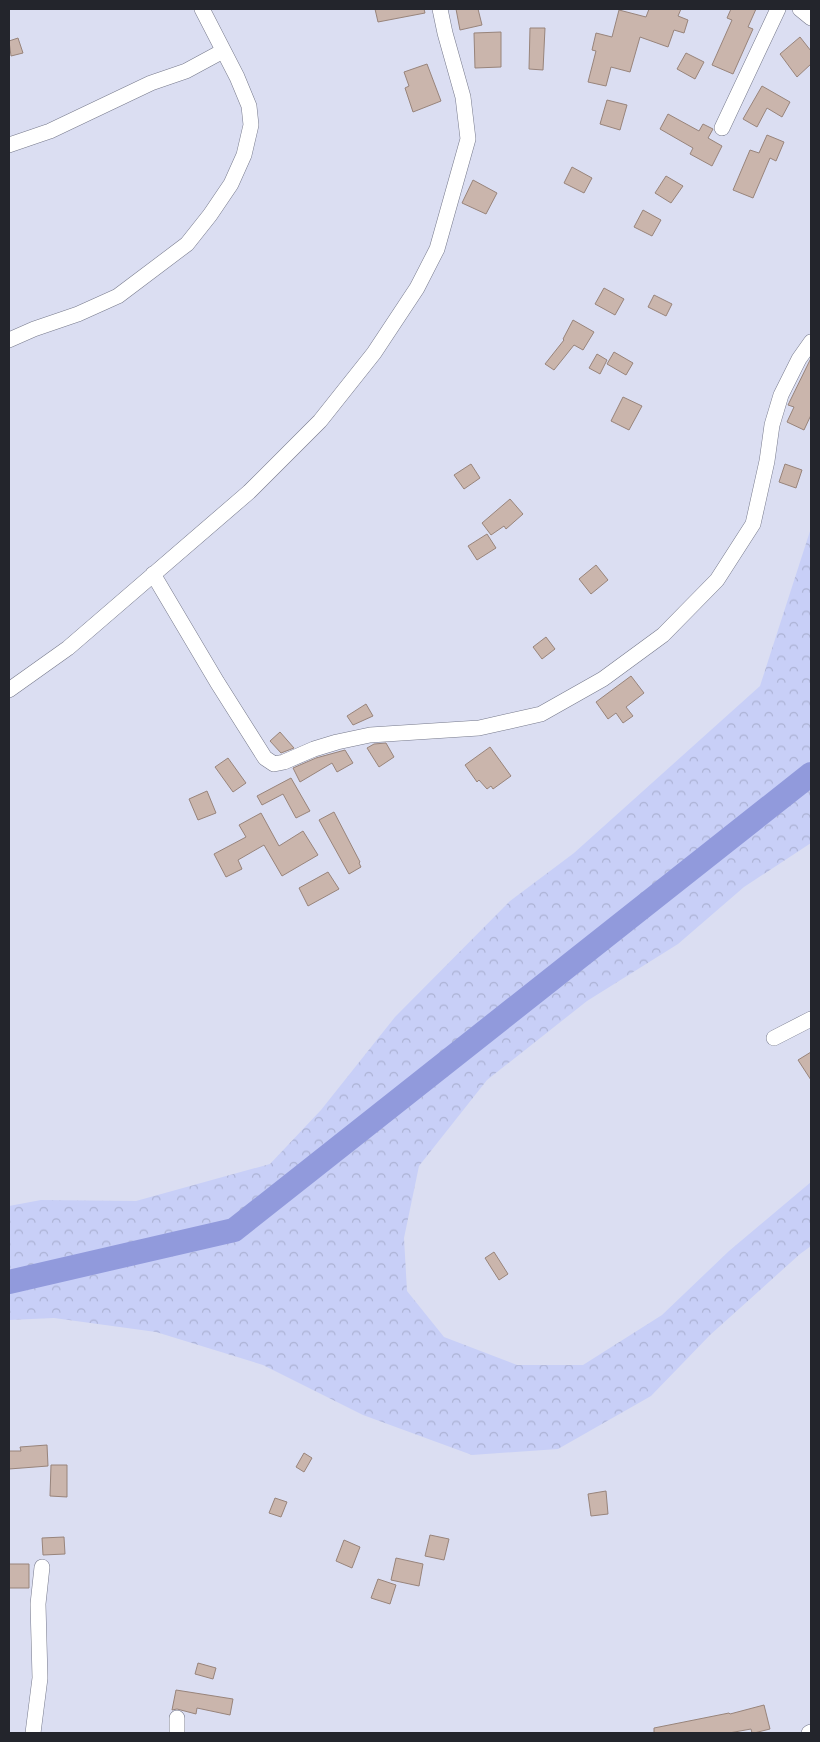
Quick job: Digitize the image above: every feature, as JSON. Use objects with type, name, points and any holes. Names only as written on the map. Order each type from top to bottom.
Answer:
[{"type":"street","points":[[9,340],[78,314],[118,296],[187,244],[231,184],[244,155],[251,125],[249,106],[238,77],[202,9]]},
{"type":"street","points":[[9,690],[68,648],[249,492],[320,421],[374,353],[417,288],[437,249],[468,139],[463,97],[444,33],[440,9]]},
{"type":"street","points":[[722,128],[778,9]]},
{"type":"street","points":[[800,9],[811,18]]},
{"type":"street","points":[[9,145],[50,131],[151,83],[186,71],[223,51]]},
{"type":"street","points":[[153,574],[265,758],[274,764],[337,742],[370,735],[478,728],[541,714],[603,679],[663,635],[717,580],[753,524],[767,461],[772,425],[781,395],[799,359],[811,342]]},
{"type":"street","points":[[774,1038],[811,1018]]},
{"type":"street","points":[[33,1733],[40,1678],[38,1604],[42,1567]]},
{"type":"green space","points":[[811,528],[811,843],[744,887],[678,944],[587,1001],[487,1080],[419,1166],[404,1238],[407,1291],[444,1337],[517,1365],[583,1365],[662,1315],[729,1251],[811,1182],[811,1246],[710,1335],[651,1396],[558,1449],[472,1455],[363,1415],[263,1365],[156,1332],[54,1318],[9,1320],[9,1206],[41,1200],[136,1201],[270,1164],[321,1110],[395,1017],[510,901],[574,853],[760,686]]},
{"type":"building","points":[[375,9],[424,9],[425,13],[378,22]]},
{"type":"building","points":[[456,9],[478,9],[482,25],[460,30]]},
{"type":"building","points":[[649,9],[681,9],[678,16],[688,20],[684,33],[674,30],[668,47],[640,37],[630,72],[611,67],[606,86],[588,82],[596,51],[592,50],[596,33],[612,37],[619,10],[646,17]]},
{"type":"building","points":[[731,9],[756,9],[748,27],[753,29],[733,74],[712,65],[732,20],[727,18]]},
{"type":"building","points":[[530,28],[545,28],[543,70],[529,69]]},
{"type":"building","points":[[501,32],[501,67],[475,68],[474,33]]},
{"type":"building","points":[[800,37],[811,51],[811,64],[797,77],[780,54]]},
{"type":"building","points":[[18,38],[23,53],[11,56],[9,41]]},
{"type":"building","points":[[686,53],[704,62],[695,79],[677,69]]},
{"type":"building","points":[[427,64],[441,101],[413,112],[405,88],[409,86],[404,72]]},
{"type":"building","points":[[762,86],[790,102],[782,117],[767,108],[757,127],[743,119]]},
{"type":"building","points":[[607,100],[627,105],[620,130],[600,124]]},
{"type":"building","points":[[668,114],[699,131],[703,124],[713,129],[708,138],[722,146],[712,166],[690,154],[693,148],[660,129]]},
{"type":"building","points":[[767,135],[784,142],[776,161],[770,158],[753,198],[733,190],[750,150],[759,153]]},
{"type":"building","points":[[572,167],[592,178],[584,193],[564,183]]},
{"type":"building","points":[[666,176],[683,186],[671,203],[655,193]]},
{"type":"building","points":[[473,180],[497,193],[486,214],[462,203]]},
{"type":"building","points":[[643,210],[661,220],[652,236],[634,227]]},
{"type":"building","points":[[604,288],[624,299],[615,315],[595,304]]},
{"type":"building","points":[[654,295],[672,304],[666,316],[648,307]]},
{"type":"building","points":[[573,320],[594,332],[583,350],[574,345],[554,370],[545,364],[564,340]]},
{"type":"building","points":[[614,352],[633,363],[626,375],[607,364]]},
{"type":"building","points":[[597,354],[607,360],[600,374],[589,368]]},
{"type":"building","points":[[811,358],[811,415],[804,430],[787,422],[794,407],[788,405]]},
{"type":"building","points":[[623,397],[642,406],[629,430],[611,421]]},
{"type":"building","points":[[471,464],[480,478],[464,489],[454,475]]},
{"type":"building","points":[[785,464],[802,470],[796,488],[779,482]]},
{"type":"building","points":[[510,499],[523,514],[506,529],[504,526],[491,535],[482,523]]},
{"type":"building","points":[[487,534],[496,548],[477,560],[468,546]]},
{"type":"building","points":[[596,565],[608,580],[591,594],[579,579]]},
{"type":"building","points":[[546,637],[555,649],[542,659],[533,647]]},
{"type":"building","points":[[631,676],[644,693],[626,707],[633,716],[623,723],[616,713],[608,719],[596,702]]},
{"type":"building","points":[[366,704],[373,716],[353,725],[347,716]]},
{"type":"building","points":[[280,732],[294,748],[281,753],[270,741]]},
{"type":"building","points":[[386,743],[394,757],[379,767],[367,748],[374,744]]},
{"type":"building","points":[[490,747],[511,776],[493,789],[491,786],[487,789],[479,780],[477,782],[465,765]]},
{"type":"building","points":[[345,750],[353,763],[337,772],[332,763],[300,782],[293,768],[316,758]]},
{"type":"building","points":[[228,758],[246,783],[233,792],[215,767]]},
{"type":"building","points":[[291,778],[310,811],[296,818],[283,794],[262,805],[257,796]]},
{"type":"building","points":[[207,791],[216,813],[198,820],[189,799]]},
{"type":"building","points":[[334,812],[360,862],[361,867],[349,874],[319,820]]},
{"type":"building","points":[[261,813],[279,846],[303,831],[318,855],[282,876],[264,845],[238,860],[242,869],[226,877],[214,854],[246,837],[239,825]]},
{"type":"building","points":[[328,872],[339,889],[308,906],[299,888]]},
{"type":"building","points":[[811,1052],[811,1080],[798,1060]]},
{"type":"building","points":[[494,1252],[508,1274],[499,1280],[485,1258]]},
{"type":"building","points":[[47,1445],[48,1466],[9,1469],[9,1451],[21,1451],[20,1447]]},
{"type":"building","points":[[304,1453],[312,1458],[304,1472],[296,1467]]},
{"type":"building","points":[[51,1465],[67,1465],[67,1497],[50,1496]]},
{"type":"building","points":[[606,1491],[608,1514],[591,1516],[588,1494]]},
{"type":"building","points":[[275,1498],[287,1502],[281,1517],[269,1513]]},
{"type":"building","points":[[430,1535],[449,1539],[444,1560],[425,1556]]},
{"type":"building","points":[[64,1537],[65,1554],[43,1555],[42,1538]]},
{"type":"building","points":[[344,1540],[360,1547],[352,1568],[336,1561]]},
{"type":"building","points":[[396,1558],[423,1564],[419,1586],[391,1580]]},
{"type":"building","points":[[9,1564],[29,1564],[29,1588],[9,1588]]},
{"type":"building","points":[[378,1579],[396,1585],[390,1604],[371,1598]]},
{"type":"building","points":[[198,1663],[216,1668],[213,1679],[195,1674]]},
{"type":"building","points":[[176,1690],[233,1699],[230,1715],[197,1708],[196,1714],[177,1709],[172,1710]]},
{"type":"building","points":[[764,1705],[770,1729],[754,1733],[752,1733],[751,1729],[729,1733],[654,1733],[654,1728],[730,1714]]},
{"type":"waterway","points":[[9,1282],[234,1230],[811,774]]}]
